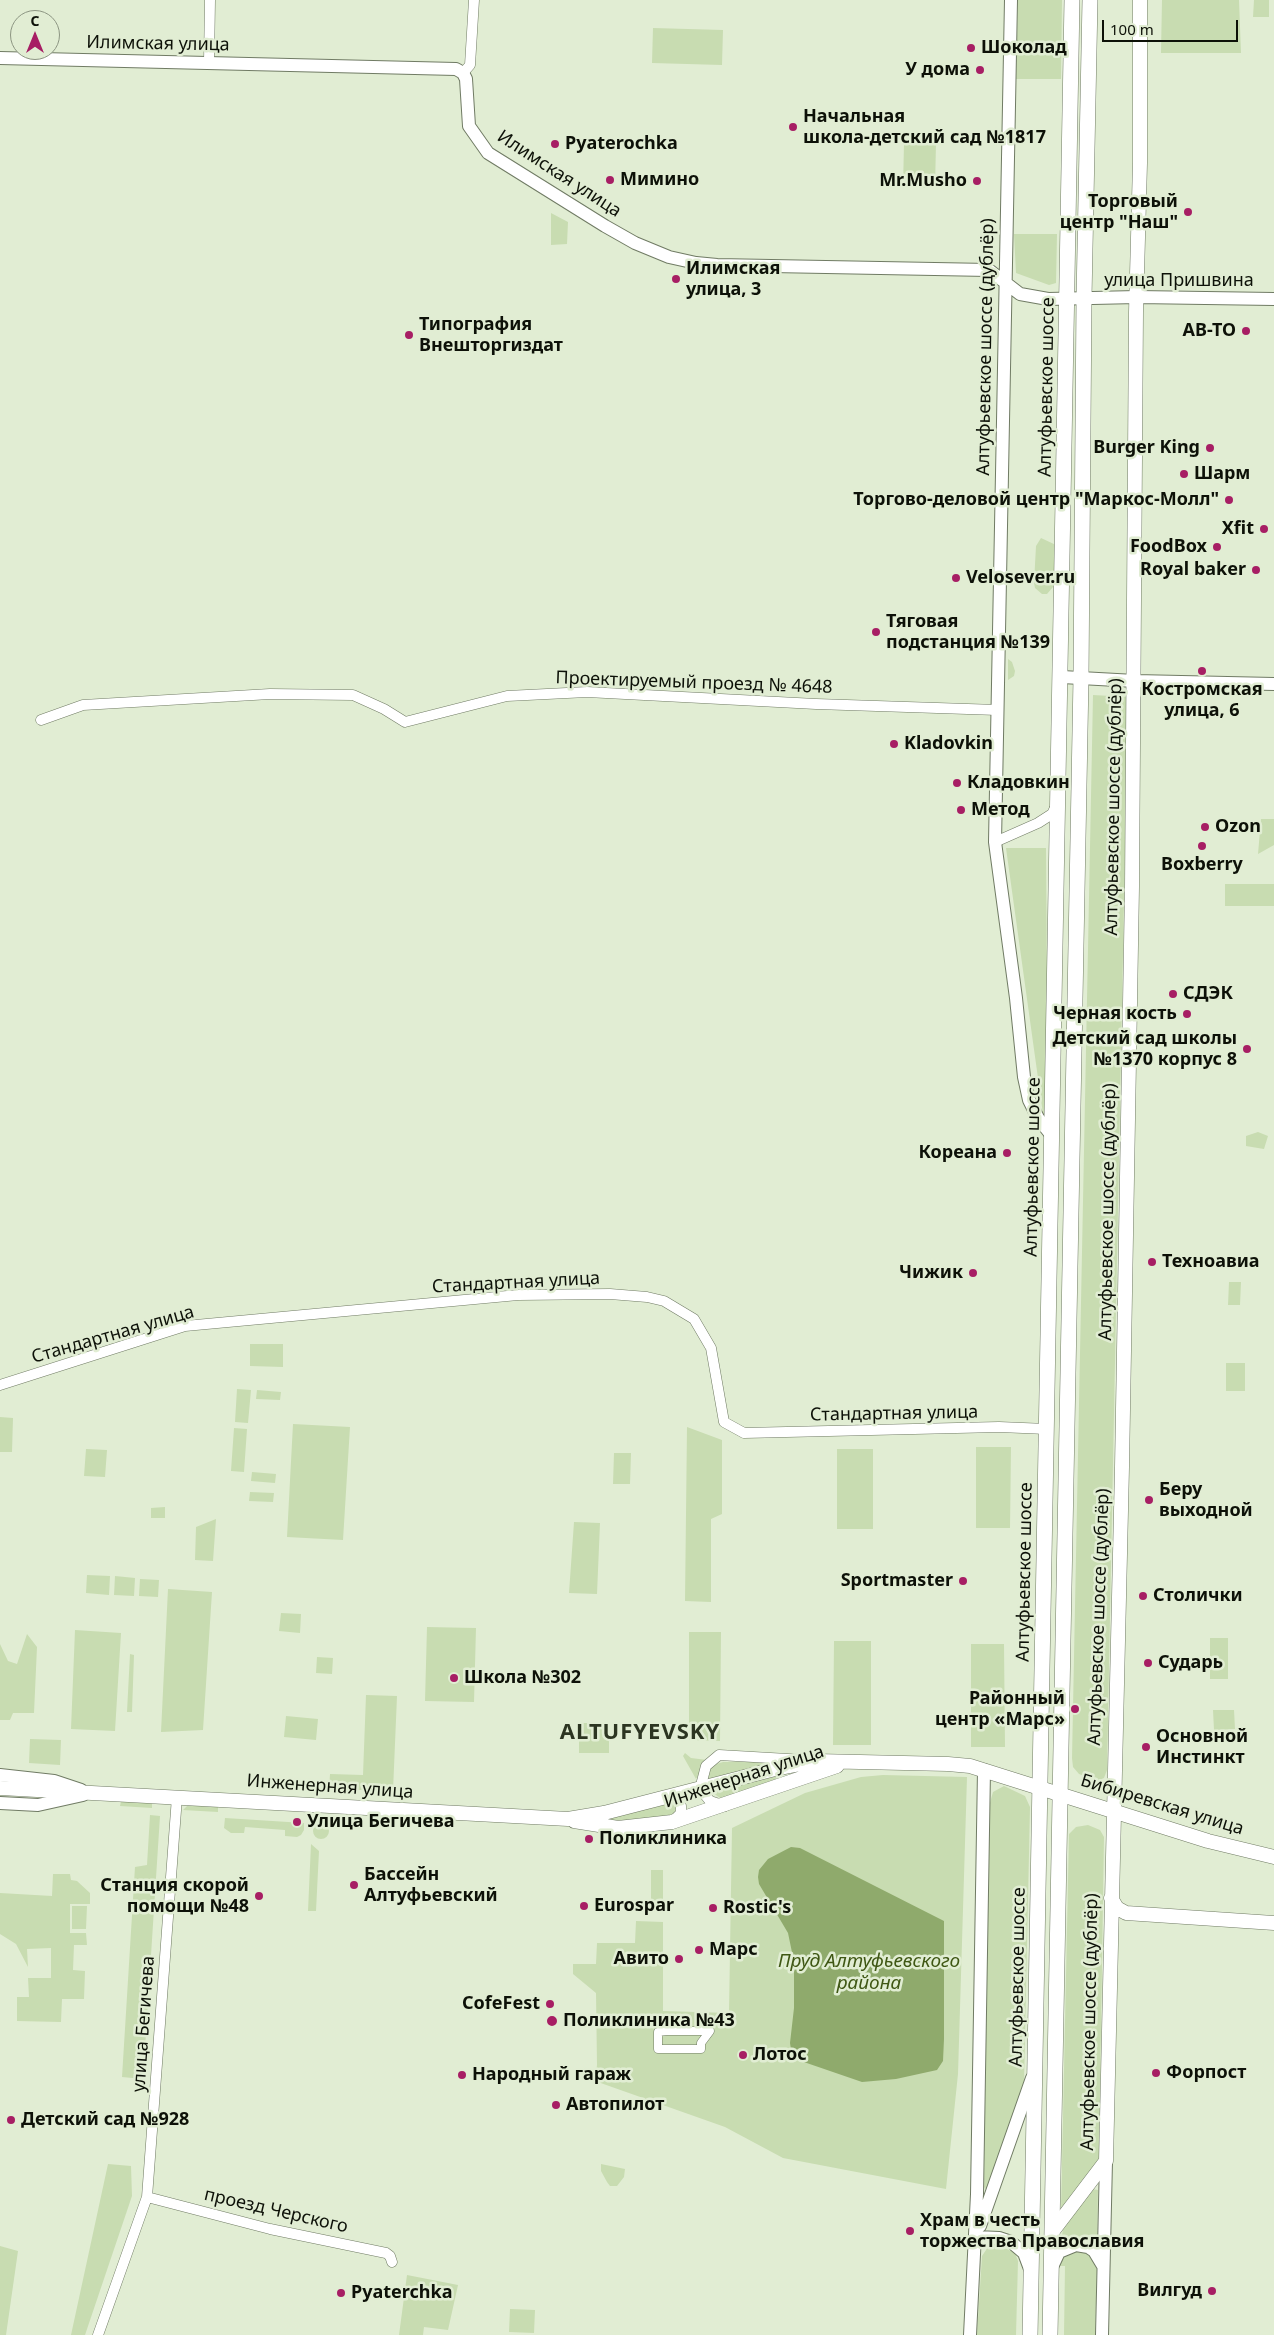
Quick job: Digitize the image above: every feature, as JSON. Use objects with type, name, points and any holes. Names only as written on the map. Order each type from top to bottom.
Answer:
[{"type":"main road","name":"Алтуфьевское шоссе","points":[[1030,2335],[1062,677],[1072,0]]},
{"type":"main road","name":"Алтуфьевское шоссе","points":[[1050,2335],[1081,678],[1084,298],[1090,0]]},
{"type":"main road","name":"Алтуфьевское шоссе (дублёр)","points":[[1106,2161],[1123,1457],[1135,681],[1140,0]]},
{"type":"main road","name":"Инженерная улица","points":[[568,1820],[604,1813],[775,1769],[816,1761],[960,1764],[1040,1788]]},
{"type":"main road","name":"Инженерная улица","points":[[90,1793],[568,1820],[586,1825],[618,1828],[672,1822],[725,1806],[816,1772],[873,1762]]},
{"type":"main road","points":[[0,1788],[90,1793]]},
{"type":"main road","name":"Бибиревская улица","points":[[1040,1788],[1208,1841],[1272,1858]]},
{"type":"main road","points":[[1111,1898],[1117,1908],[1126,1913],[1274,1923]]},
{"type":"main road","points":[[1110,1938],[1116,1927],[1126,1920],[1146,1915]]},
{"type":"main road","points":[[1052,2232],[1106,2161]]},
{"type":"street","points":[[208,62],[210,0]]},
{"type":"street","points":[[463,73],[470,64],[474,0]]},
{"type":"street","name":"Алтуфьевское шоссе (дублёр)","points":[[1011,0],[1004,282],[995,842],[1016,998],[1024,1078],[1029,1100],[1038,1118],[1052,1136]]},
{"type":"street","name":"Илимская улица","points":[[0,58],[445,67],[456,69],[463,73],[466,78],[469,126],[488,153],[605,226],[635,243],[669,257],[696,264],[717,265],[989,270]]},
{"type":"street","points":[[989,270],[998,267],[1005,259]]},
{"type":"street","points":[[989,270],[1020,294],[1048,299],[1084,298]]},
{"type":"street","name":"улица Пришвина","points":[[1084,298],[1274,299]]},
{"type":"street","points":[[1062,677],[1135,681],[1274,684]]},
{"type":"street","name":"Проектируемый проезд № 4648","points":[[41,720],[83,705],[270,694],[353,695],[384,709],[404,722],[507,696],[587,692],[816,704],[998,710]]},
{"type":"street","points":[[995,842],[1038,823],[1052,814],[1059,801]]},
{"type":"street","name":"Стандартная улица","points":[[0,1385],[186,1326],[518,1296],[610,1294],[647,1297],[664,1301],[694,1319],[711,1348],[724,1422],[744,1433],[990,1428],[1047,1429]]},
{"type":"street","points":[[725,1806],[710,1801],[700,1789],[706,1766],[719,1755],[816,1761]]},
{"type":"street","points":[[970,2335],[976,2237],[983,2199],[984,1770]]},
{"type":"street","name":"Инженерная улица","points":[[0,1774],[54,1781],[90,1793]]},
{"type":"street","name":"Инженерная улица","points":[[0,1803],[38,1805],[90,1793]]},
{"type":"street","points":[[669,1796],[678,1799],[681,1806],[681,1813],[672,1822]]},
{"type":"street","name":"улица Бегичева","points":[[98,2335],[147,2197],[177,1797]]},
{"type":"street","points":[[693,2031],[710,2031],[701,2043],[701,2049],[658,2049],[658,2032],[693,2031]]},
{"type":"street","points":[[983,2199],[1027,2092],[1035,2060]]},
{"type":"street","name":"Алтуфьевское шоссе (дублёр)","points":[[1102,2335],[1106,2161]]},
{"type":"street","name":"проезд Черского","points":[[147,2197],[270,2228],[386,2253],[390,2256],[392,2262]]},
{"type":"street","points":[[976,2237],[999,2238],[1016,2245],[1024,2253],[1031,2274]]},
{"type":"street","points":[[1051,2274],[1054,2261],[1059,2252],[1076,2245],[1088,2247],[1094,2251],[1104,2268]]},
{"type":"shaded area","points":[[1018,0],[1062,0],[1061,79],[1016,79]]},
{"type":"shaded area","points":[[1162,0],[1239,0],[1241,53],[1161,53]]},
{"type":"shaded area","points":[[1254,0],[1269,0],[1269,17],[1253,17]]},
{"type":"shaded area","points":[[653,28],[723,30],[722,65],[652,63]]},
{"type":"shaded area","points":[[904,143],[936,143],[935,188],[903,188]]},
{"type":"shaded area","points":[[551,213],[568,222],[567,244],[551,245]]},
{"type":"shaded area","points":[[1014,234],[1057,234],[1056,283],[1049,285],[1016,273]]},
{"type":"shaded area","points":[[1041,538],[1056,545],[1057,555],[1053,587],[1047,594],[1042,594],[1035,588],[1034,583],[1036,546]]},
{"type":"shaded area","points":[[1008,659],[1012,662],[1015,671],[1014,676],[1008,680]]},
{"type":"shaded area","points":[[1093,695],[1128,697],[1107,1770],[1104,1778],[1097,1781],[1079,1774],[1073,1767],[1072,1758]]},
{"type":"shaded area","points":[[1261,819],[1274,819],[1274,845],[1258,854]]},
{"type":"shaded area","points":[[1006,848],[1046,848],[1048,1117],[1043,1114]]},
{"type":"shaded area","points":[[1225,884],[1274,884],[1274,906],[1225,906]]},
{"type":"shaded area","points":[[1258,1132],[1268,1136],[1264,1149],[1246,1146],[1246,1136]]},
{"type":"shaded area","points":[[1229,1282],[1241,1282],[1240,1305],[1228,1305]]},
{"type":"shaded area","points":[[250,1344],[283,1344],[283,1367],[250,1366]]},
{"type":"shaded area","points":[[1226,1363],[1245,1363],[1245,1391],[1226,1391]]},
{"type":"shaded area","points":[[237,1389],[251,1390],[248,1423],[235,1422]]},
{"type":"shaded area","points":[[257,1390],[281,1392],[280,1400],[256,1399]]},
{"type":"shaded area","points":[[0,1417],[13,1418],[12,1452],[0,1452]]},
{"type":"shaded area","points":[[293,1424],[350,1427],[343,1540],[287,1537]]},
{"type":"shaded area","points":[[687,1427],[722,1440],[722,1514],[711,1519],[711,1602],[685,1601]]},
{"type":"shaded area","points":[[234,1428],[247,1429],[244,1472],[231,1471]]},
{"type":"shaded area","points":[[976,1447],[1011,1447],[1010,1528],[976,1528]]},
{"type":"shaded area","points":[[86,1449],[107,1450],[105,1477],[84,1476]]},
{"type":"shaded area","points":[[837,1449],[873,1449],[873,1529],[837,1529]]},
{"type":"shaded area","points":[[614,1453],[631,1453],[630,1484],[613,1484]]},
{"type":"shaded area","points":[[252,1472],[276,1474],[275,1483],[251,1481]]},
{"type":"shaded area","points":[[250,1492],[274,1493],[273,1502],[249,1501]]},
{"type":"shaded area","points":[[165,1507],[165,1518],[151,1518],[151,1508]]},
{"type":"shaded area","points":[[216,1519],[213,1561],[195,1560],[196,1527]]},
{"type":"shaded area","points":[[574,1522],[600,1523],[597,1594],[569,1593]]},
{"type":"shaded area","points":[[87,1575],[110,1576],[109,1595],[86,1593]]},
{"type":"shaded area","points":[[115,1576],[135,1578],[134,1596],[114,1595]]},
{"type":"shaded area","points":[[140,1579],[159,1580],[158,1597],[139,1596]]},
{"type":"shaded area","points":[[168,1589],[212,1592],[203,1730],[161,1732]]},
{"type":"shaded area","points":[[281,1613],[301,1614],[300,1633],[279,1631]]},
{"type":"shaded area","points":[[427,1627],[476,1628],[474,1702],[425,1701]]},
{"type":"shaded area","points":[[75,1630],[121,1633],[115,1731],[71,1729]]},
{"type":"shaded area","points":[[689,1632],[721,1632],[720,1741],[689,1740]]},
{"type":"shaded area","points":[[27,1634],[37,1647],[34,1713],[13,1713],[10,1720],[0,1720],[0,1644],[8,1661],[17,1664]]},
{"type":"shaded area","points":[[1210,1638],[1228,1638],[1228,1679],[1210,1679]]},
{"type":"shaded area","points":[[834,1641],[871,1641],[871,1745],[833,1745]]},
{"type":"shaded area","points":[[971,1644],[1004,1644],[1005,1747],[971,1747]]},
{"type":"shaded area","points":[[130,1654],[134,1655],[132,1712],[127,1712]]},
{"type":"shaded area","points":[[317,1657],[333,1658],[332,1674],[316,1673]]},
{"type":"shaded area","points":[[366,1695],[397,1696],[393,1791],[329,1789],[330,1774],[363,1775]]},
{"type":"shaded area","points":[[1213,1710],[1234,1710],[1235,1729],[1214,1730]]},
{"type":"shaded area","points":[[286,1716],[318,1719],[316,1740],[284,1737]]},
{"type":"shaded area","points":[[579,1723],[609,1723],[609,1753],[579,1753]]},
{"type":"shaded area","points":[[30,1739],[61,1740],[60,1765],[29,1763]]},
{"type":"shaded area","points":[[685,1753],[691,1758],[707,1760],[696,1779],[683,1756]]},
{"type":"shaded area","points":[[723,1762],[769,1763],[707,1780],[708,1771],[713,1765]]},
{"type":"shaded area","points":[[776,1775],[776,1780],[728,1798],[720,1798],[709,1790]]},
{"type":"shaded area","points":[[883,1775],[967,1777],[958,2074],[946,2189],[783,2158],[725,2127],[595,2081],[597,2065],[596,1993],[573,1974],[573,1964],[596,1964],[597,1943],[635,1943],[636,1921],[663,1922],[663,2011],[729,2013],[732,1828],[805,1793],[861,1777]]},
{"type":"shaded area","points":[[1004,1786],[1025,1796],[1030,1807],[1024,2085],[987,2191],[984,2187],[989,1806],[993,1792]]},
{"type":"shaded area","points":[[121,1801],[152,1803],[152,1808],[120,1806]]},
{"type":"shaded area","points":[[671,1802],[676,1808],[673,1815],[629,1821],[594,1819]]},
{"type":"shaded area","points":[[188,1805],[218,1806],[218,1812],[183,1810]]},
{"type":"shaded area","points":[[150,1815],[160,1816],[143,2079],[122,2077],[135,1867],[147,1865]]},
{"type":"shaded area","points":[[225,1818],[304,1823],[304,1830],[297,1837],[285,1836],[285,1830],[245,1827],[244,1833],[231,1833],[224,1828]]},
{"type":"shaded area","points":[[321,1823],[327,1825],[329,1831],[327,1837],[321,1839],[315,1837],[313,1831],[315,1825]]},
{"type":"shaded area","points":[[1088,1825],[1100,1830],[1104,1837],[1099,2159],[1061,2212],[1069,1834],[1076,1827]]},
{"type":"shaded area","points":[[311,1844],[319,1851],[316,1911],[308,1911]]},
{"type":"shaded area","points":[[651,1870],[663,1870],[663,1912],[651,1912]]},
{"type":"shaded area","points":[[53,1874],[70,1874],[71,1880],[77,1881],[90,1893],[90,1904],[70,1904],[70,1933],[86,1933],[87,1945],[74,1945],[73,1970],[85,1971],[84,1999],[62,1999],[61,2022],[17,2021],[17,1997],[29,1997],[28,1978],[51,1978],[51,1948],[27,1949],[28,1967],[16,1944],[0,1934],[0,1893],[52,1896]]},
{"type":"shaded area","points":[[72,1906],[87,1906],[86,1929],[72,1929]]},
{"type":"shaded area","points":[[108,2164],[131,2166],[132,2196],[85,2335],[71,2335]]},
{"type":"shaded area","points":[[601,2164],[625,2169],[624,2177],[617,2186],[610,2186],[607,2182],[601,2171]]},
{"type":"shaded area","points":[[1092,2189],[1098,2190],[1097,2248],[1060,2246],[1064,2224]]},
{"type":"shaded area","points":[[1004,2243],[1003,2247],[1015,2253],[1018,2261],[1016,2335],[977,2335],[982,2256],[990,2244]]},
{"type":"shaded area","points":[[0,2246],[18,2251],[6,2335],[0,2335]]},
{"type":"shaded area","points":[[1079,2249],[1092,2255],[1097,2267],[1095,2335],[1064,2335],[1065,2266],[1059,2266],[1063,2254]]},
{"type":"shaded area","points":[[407,2275],[458,2285],[448,2330],[424,2327],[423,2335],[399,2335]]},
{"type":"shaded area","points":[[510,2309],[535,2310],[534,2333],[509,2332]]},
{"type":"water","name":"Пруд Алтуфьевского района","points":[[791,1847],[800,1848],[944,1921],[943,2061],[937,2070],[896,2079],[862,2082],[798,2060],[792,2056],[790,2043],[794,2008],[794,1962],[788,1933],[759,1884],[758,1877],[759,1870],[768,1859]]},
{"type":"place","name":"Шоколад","points":[[971,48]]},
{"type":"place","name":"У дома","points":[[980,70]]},
{"type":"place","name":"Начальная школа-детский сад №1817","points":[[793,127]]},
{"type":"place","name":"Pyaterochka","points":[[555,144]]},
{"type":"place","name":"Мимино","points":[[610,180]]},
{"type":"place","name":"Mr.Musho","points":[[977,181]]},
{"type":"place","name":"Торговый центр \"Наш\"","points":[[1188,212]]},
{"type":"place","name":"Илимская улица, 3","points":[[676,279]]},
{"type":"place","name":"АВ-ТО","points":[[1246,331]]},
{"type":"place","name":"Типография Внешторгиздат","points":[[409,335]]},
{"type":"place","name":"Burger King","points":[[1210,448]]},
{"type":"place","name":"Шарм","points":[[1184,474]]},
{"type":"place","name":"Торгово-деловой центр \"Маркос-Молл\"","points":[[1229,500]]},
{"type":"place","name":"Xfit","points":[[1264,529]]},
{"type":"place","name":"FoodBox","points":[[1217,547]]},
{"type":"place","name":"Royal baker","points":[[1256,570]]},
{"type":"place","name":"Velosever.ru","points":[[956,578]]},
{"type":"place","name":"Тяговая подстанция №139","points":[[876,632]]},
{"type":"place","name":"Костромская улица, 6","points":[[1202,671]]},
{"type":"place","name":"Kladovkin","points":[[894,744]]},
{"type":"place","name":"Кладовкин","points":[[957,783]]},
{"type":"place","name":"Метод","points":[[961,810]]},
{"type":"place","name":"Ozon","points":[[1205,827]]},
{"type":"place","name":"Boxberry","points":[[1202,846]]},
{"type":"place","name":"СДЭК","points":[[1173,994]]},
{"type":"place","name":"Черная кость","points":[[1187,1014]]},
{"type":"place","name":"Детский сад школы №1370 корпус 8","points":[[1247,1049]]},
{"type":"place","name":"Кореана","points":[[1007,1153]]},
{"type":"place","name":"Техноавиа","points":[[1152,1262]]},
{"type":"place","name":"Чижик","points":[[973,1273]]},
{"type":"place","name":"Беру выходной","points":[[1149,1500]]},
{"type":"place","name":"Sportmaster","points":[[963,1581]]},
{"type":"place","name":"Столички","points":[[1143,1596]]},
{"type":"place","name":"Сударь","points":[[1148,1663]]},
{"type":"place","name":"Школа №302","points":[[454,1678]]},
{"type":"place","name":"Районный центр «Марс»","points":[[1075,1709]]},
{"type":"place","name":"Основной Инстинкт","points":[[1146,1747]]},
{"type":"place","name":"Улица Бегичева","points":[[297,1822]]},
{"type":"place","name":"Поликлиника","points":[[589,1839]]},
{"type":"place","name":"Бассейн Алтуфьевский","points":[[354,1885]]},
{"type":"place","name":"Станция скорой помощи №48","points":[[259,1896]]},
{"type":"place","name":"Eurospar","points":[[584,1906]]},
{"type":"place","name":"Rostic's","points":[[713,1908]]},
{"type":"place","name":"Марс","points":[[699,1950]]},
{"type":"place","name":"Авито","points":[[679,1959]]},
{"type":"place","name":"CofeFest","points":[[550,2004]]},
{"type":"place","name":"Поликлиника №43","points":[[552,2021]]},
{"type":"place","name":"Лотос","points":[[743,2055]]},
{"type":"place","name":"Форпост","points":[[1156,2073]]},
{"type":"place","name":"Народный гараж","points":[[462,2075]]},
{"type":"place","name":"Автопилот","points":[[556,2105]]},
{"type":"place","name":"Детский сад №928","points":[[11,2120]]},
{"type":"place","name":"Храм в честь торжества Православия","points":[[910,2231]]},
{"type":"place","name":"Вилгуд","points":[[1212,2291]]},
{"type":"place","name":"Pyaterchka","points":[[341,2293]]},
{"type":"district","name":"ALTUFYEVSKY","points":[[640,1733]]}]
